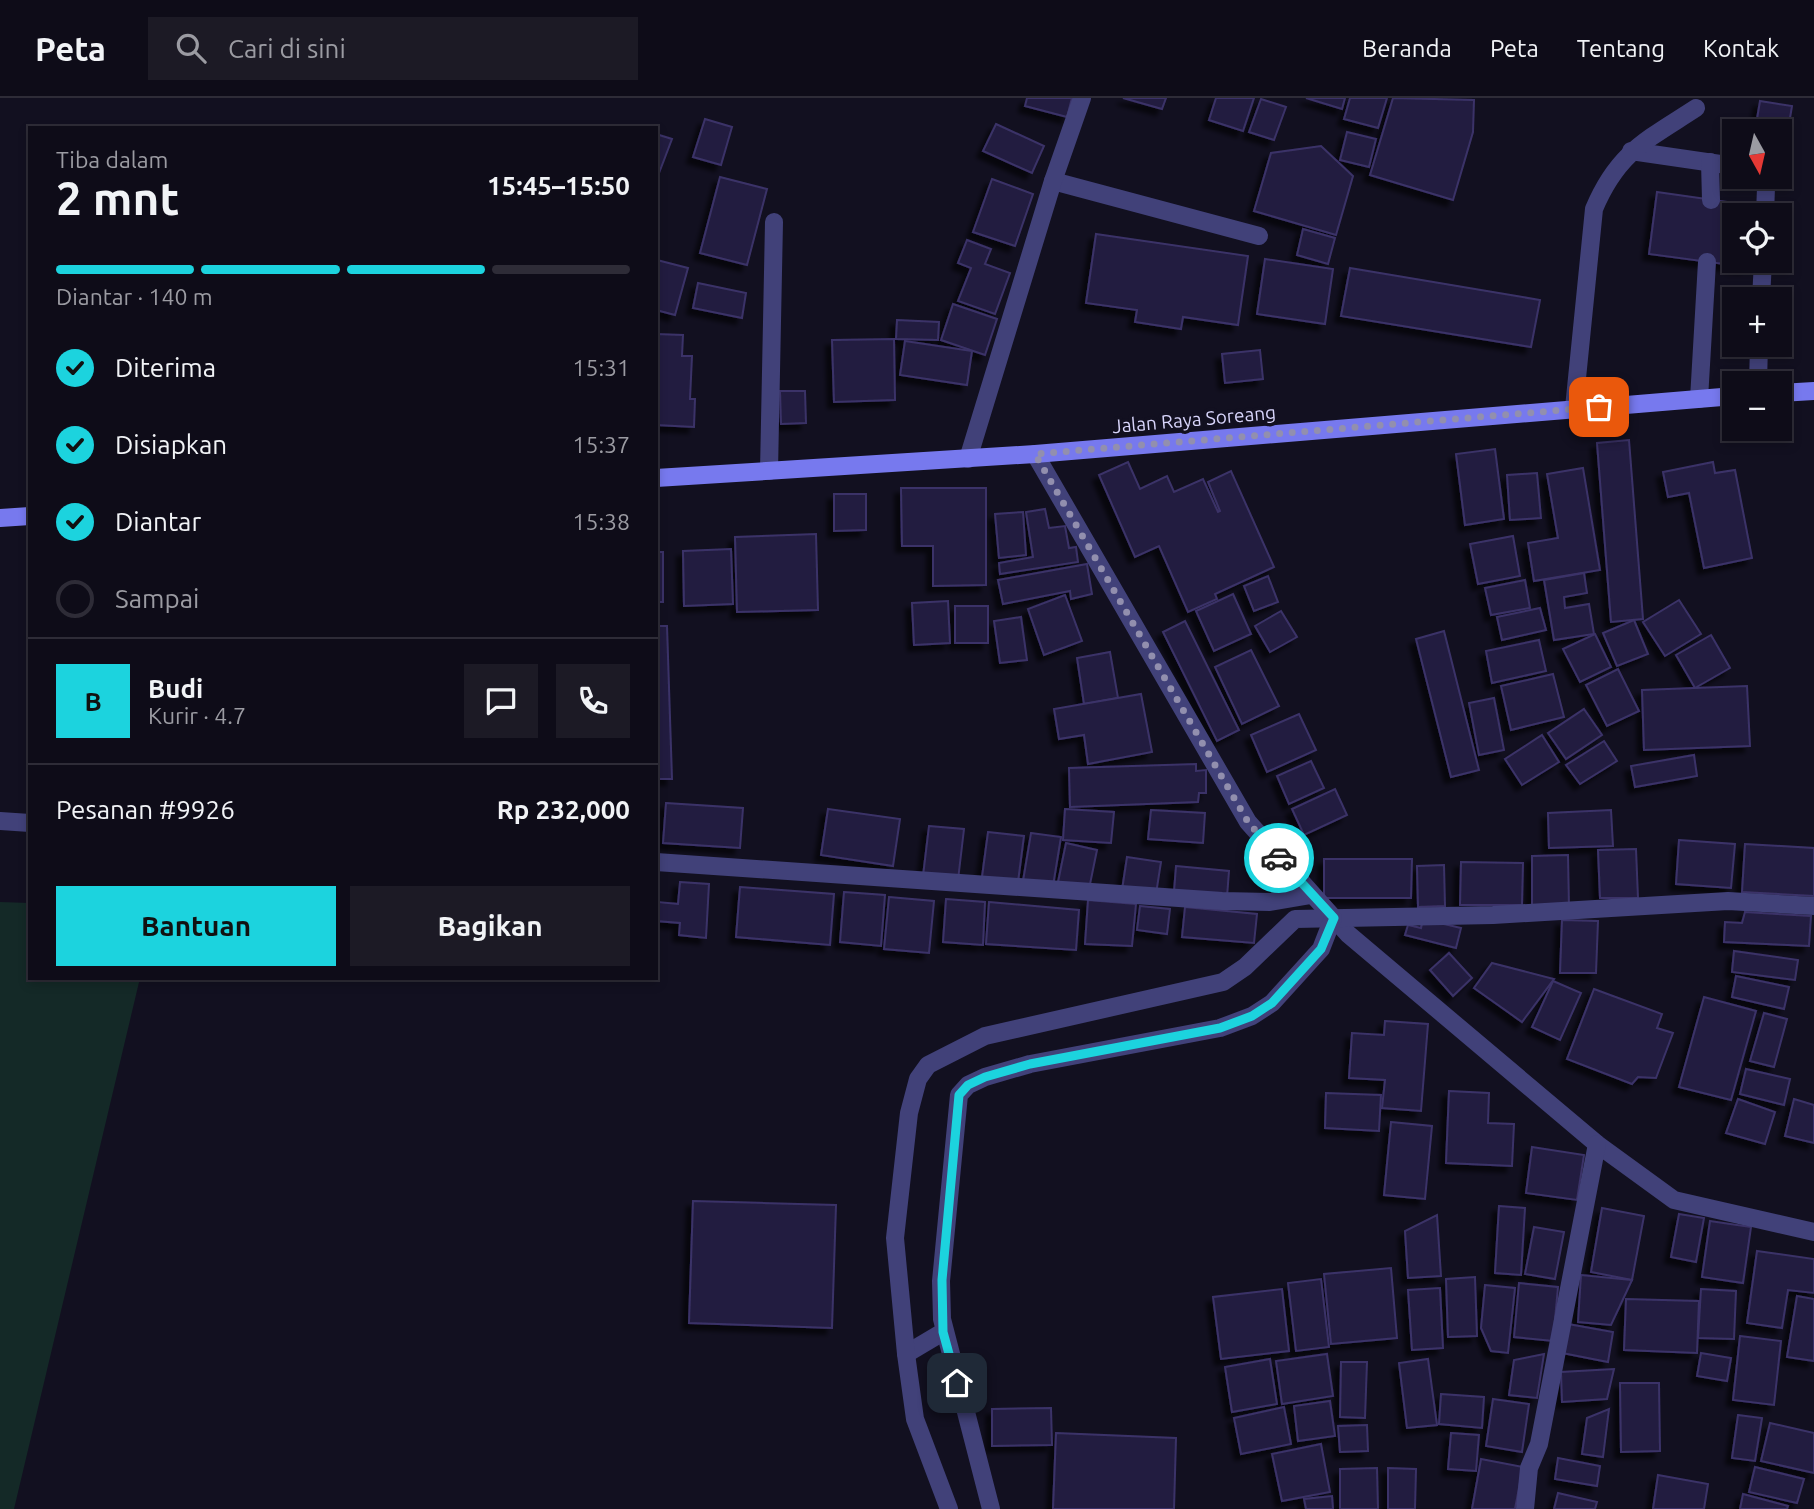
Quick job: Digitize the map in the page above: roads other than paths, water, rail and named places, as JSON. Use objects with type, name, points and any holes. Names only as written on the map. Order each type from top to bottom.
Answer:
[{"type":"main road","points":[[1792,392],[1814,391]]},
{"type":"main road","name":"Jalan Raya Soreang","points":[[658,478],[1035,454],[1722,397]]},
{"type":"main road","points":[[0,518],[28,516]]},
{"type":"street","points":[[968,459],[1053,181],[1082,98]]},
{"type":"street","points":[[1574,408],[1594,209],[1606,180],[1631,151],[1696,108]]},
{"type":"street","points":[[1631,151],[1722,164]]},
{"type":"street","points":[[1710,162],[1711,200]]},
{"type":"street","points":[[1053,181],[1259,236]]},
{"type":"street","points":[[769,471],[774,222]]},
{"type":"street","points":[[1699,399],[1707,262]]},
{"type":"street","points":[[1035,454],[1248,822],[1348,934],[1597,1144],[1674,1200],[1814,1232]]},
{"type":"street","points":[[0,821],[28,823]]},
{"type":"street","points":[[658,862],[1222,901],[1270,902],[1311,895]]},
{"type":"street","points":[[949,1509],[915,1419],[895,1238],[909,1113],[918,1079],[928,1065],[985,1035],[1223,982],[1245,967],[1295,919],[1493,915],[1728,901],[1814,906]]},
{"type":"street","points":[[991,1509],[943,1332],[942,1280],[959,1095],[962,1090],[985,1077],[1030,1064],[1220,1028],[1252,1016],[1272,1003],[1321,949],[1334,918]]},
{"type":"street","points":[[1525,1509],[1529,1468],[1539,1444],[1597,1144]]},
{"type":"street","points":[[906,1354],[943,1332]]}]
